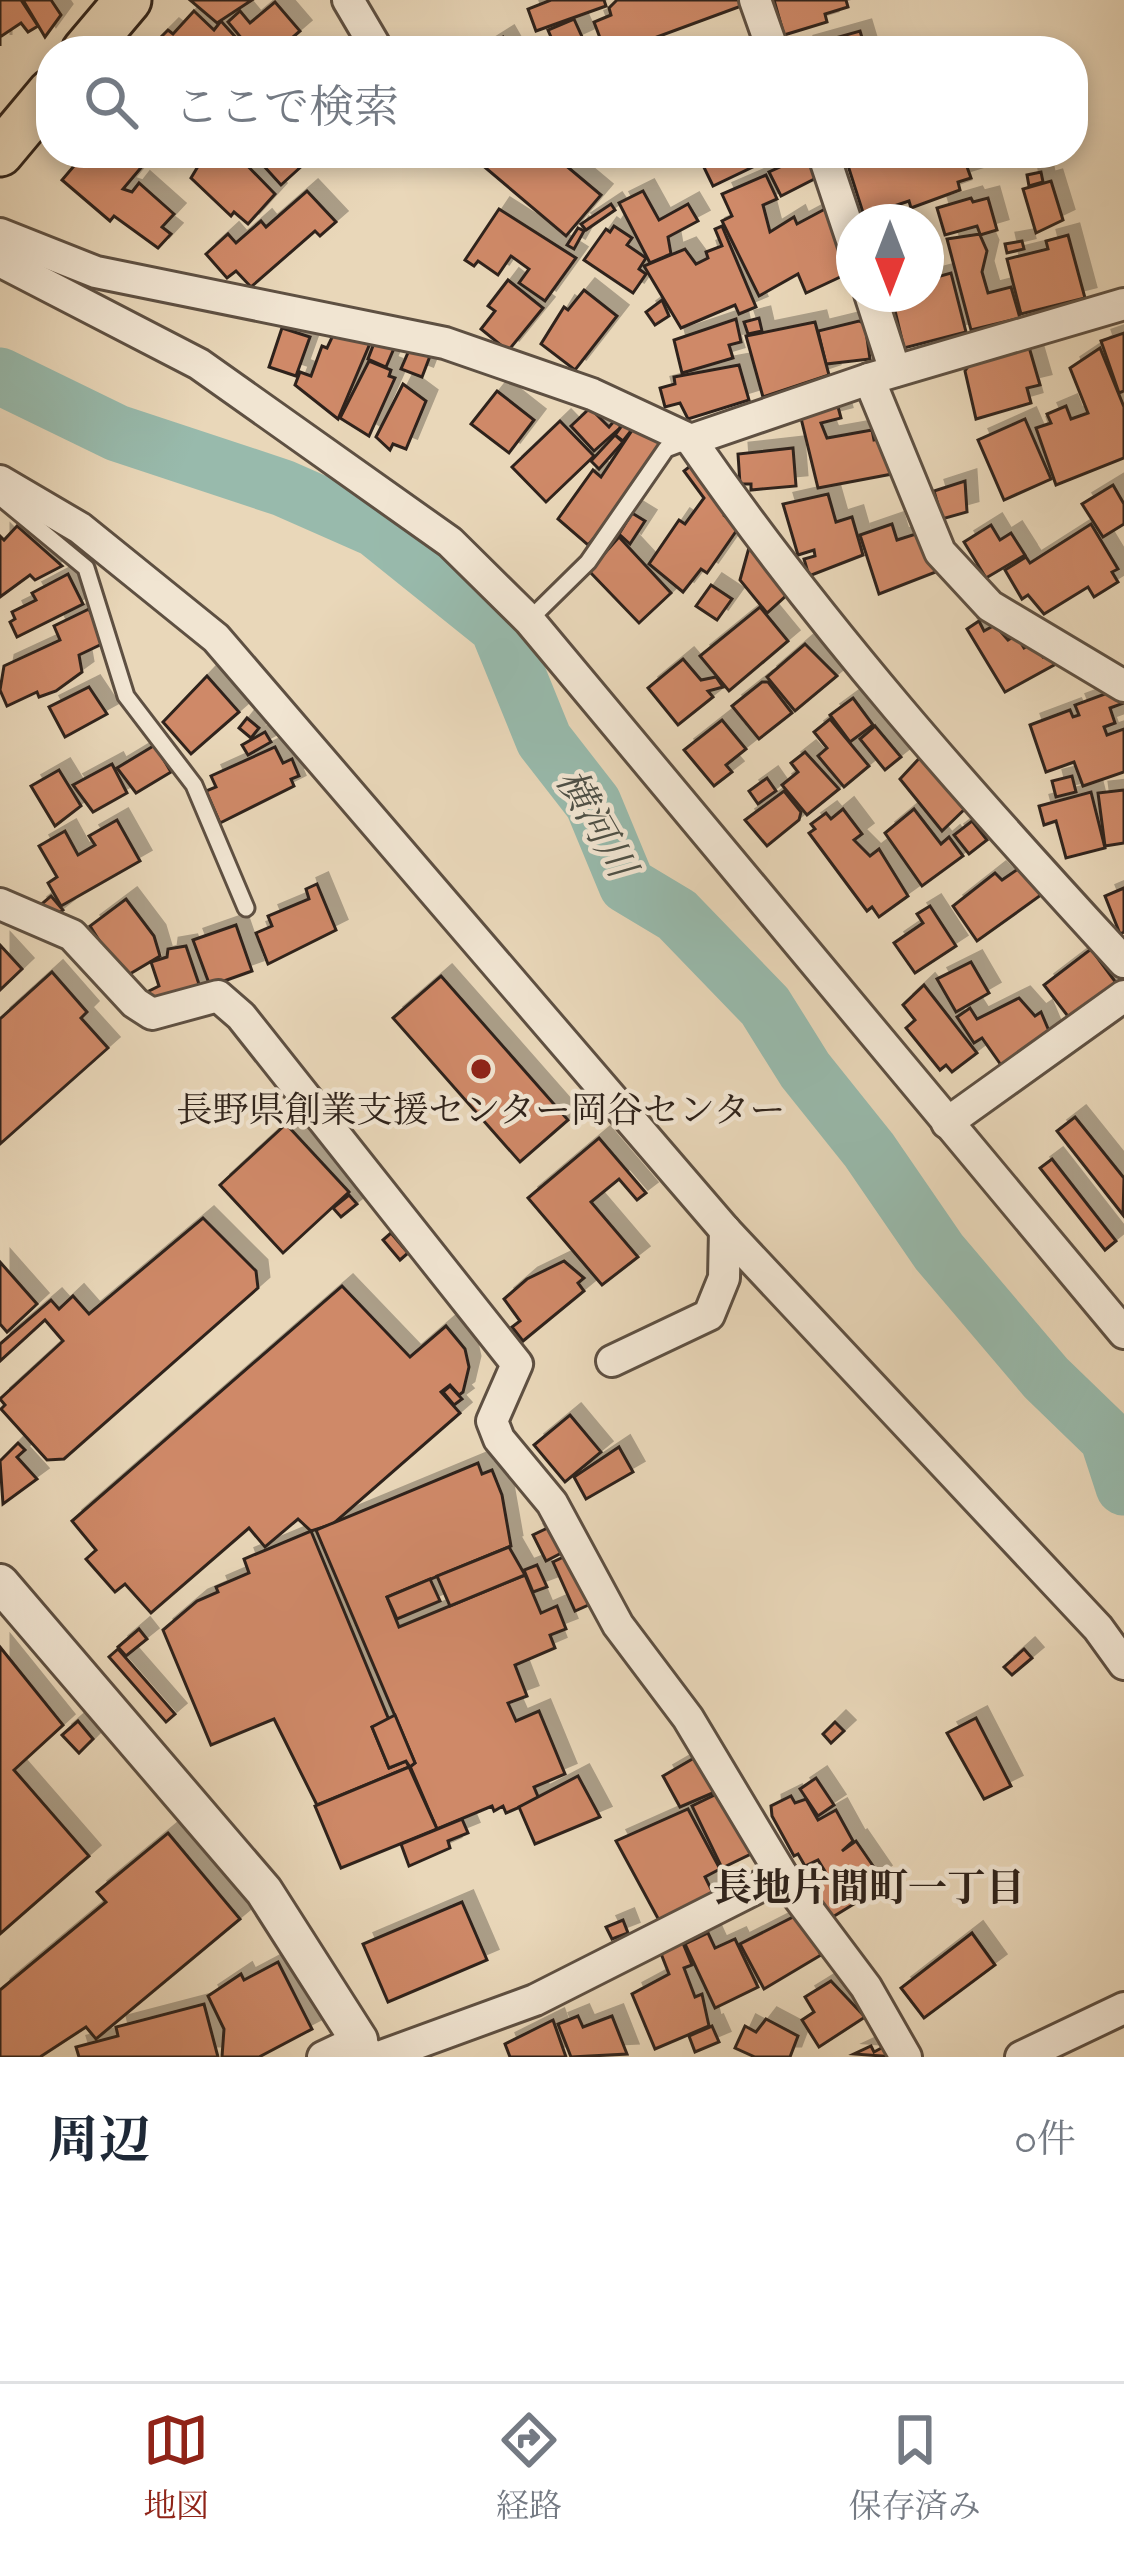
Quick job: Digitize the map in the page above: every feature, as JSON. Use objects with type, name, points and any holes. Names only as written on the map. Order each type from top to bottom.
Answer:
[{"type":"main road","points":[[98,36],[128,0]]},
{"type":"main road","points":[[0,153],[36,110]]},
{"type":"street","points":[[348,0],[369,36]]},
{"type":"street","points":[[755,0],[766,36]]},
{"type":"street","points":[[828,168],[840,204]]},
{"type":"street","points":[[0,234],[96,272],[445,343],[592,394],[692,440],[775,562],[980,805],[1124,962]]},
{"type":"street","points":[[0,261],[199,364],[450,542],[529,620],[1124,1334]]},
{"type":"street","points":[[692,440],[882,375],[1124,304]]},
{"type":"street","points":[[873,312],[882,375],[940,552],[991,606],[1124,686]]},
{"type":"street","points":[[0,482],[80,528],[216,638],[725,1230],[1098,1628],[1124,1664]]},
{"type":"street","points":[[0,904],[72,935],[135,1003],[152,1014],[218,996],[241,1016],[517,1364],[492,1421],[499,1438],[552,1503],[618,1625],[688,1718],[782,1875],[866,1987],[907,2057]]},
{"type":"street","points":[[947,1123],[1124,996]]},
{"type":"street","points":[[612,1361],[709,1315],[724,1278],[725,1230]]},
{"type":"street","points":[[0,1583],[264,1892],[369,2051]]},
{"type":"street","points":[[323,2057],[369,2051],[535,2000],[782,1875]]},
{"type":"street","points":[[1021,2057],[1124,2008]]},
{"type":"lane","points":[[529,620],[587,562],[666,449],[692,440]]},
{"type":"lane","points":[[0,497],[86,568],[126,696],[194,785],[246,908]]},
{"type":"building","points":[[0,0],[21,0],[38,26],[28,32],[21,23],[0,37]]},
{"type":"building","points":[[23,0],[51,0],[61,15],[44,36]]},
{"type":"building","points":[[190,0],[252,0],[217,23]]},
{"type":"building","points":[[551,0],[604,0],[606,6],[536,31],[528,9]]},
{"type":"building","points":[[617,0],[743,0],[744,5],[660,36],[599,36],[594,22],[611,15],[609,8]]},
{"type":"building","points":[[774,0],[846,0],[848,7],[825,14],[827,22],[784,35]]},
{"type":"building","points":[[275,2],[300,31],[294,36],[240,36],[228,22],[240,11],[250,23]]},
{"type":"building","points":[[194,11],[214,30],[221,21],[234,36],[162,36],[168,30],[173,34]]},
{"type":"building","points":[[574,19],[582,36],[551,36],[548,30]]},
{"type":"building","points":[[72,168],[141,168],[123,189],[132,192],[139,183],[174,214],[162,227],[171,234],[158,248],[114,216],[110,221],[62,180]]},
{"type":"building","points":[[197,168],[250,168],[275,194],[248,224],[234,212],[231,216],[191,178]]},
{"type":"building","points":[[266,168],[300,168],[281,185]]},
{"type":"building","points":[[486,168],[569,168],[601,195],[566,236]]},
{"type":"building","points":[[704,168],[751,168],[713,186]]},
{"type":"building","points":[[818,168],[822,175],[781,196],[769,172]]},
{"type":"building","points":[[849,168],[967,168],[971,178],[958,182],[960,190],[922,204],[860,204]]},
{"type":"building","points":[[1041,172],[1043,182],[1029,186],[1027,175]]},
{"type":"building","points":[[766,175],[777,199],[763,205],[770,232],[794,217],[797,224],[825,209],[832,211],[836,279],[806,293],[798,274],[759,296],[722,221],[732,216],[722,194]]},
{"type":"building","points":[[1051,181],[1063,220],[1036,233],[1023,189]]},
{"type":"building","points":[[307,191],[336,222],[320,236],[315,231],[251,287],[236,271],[227,278],[206,254],[228,234],[236,243],[261,221],[266,227]]},
{"type":"building","points":[[643,191],[659,220],[688,204],[698,221],[668,237],[671,254],[650,263],[619,203]]},
{"type":"building","points":[[988,198],[997,230],[980,235],[987,251],[982,272],[988,293],[1011,287],[1020,318],[971,330],[947,239],[980,234],[977,226],[945,235],[944,206]]},
{"type":"building","points":[[611,204],[615,210],[586,230],[581,224]]},
{"type":"building","points":[[499,209],[576,258],[545,301],[519,283],[529,269],[511,256],[498,275],[478,261],[474,266],[465,260]]},
{"type":"building","points":[[614,226],[632,238],[627,245],[646,258],[639,269],[646,274],[633,293],[584,260],[606,229],[610,232]]},
{"type":"building","points":[[722,226],[756,307],[739,314],[735,305],[681,328],[644,266],[685,249],[696,264],[708,258],[706,252],[722,246],[715,229]]},
{"type":"building","points":[[578,228],[584,231],[574,249],[567,245]]},
{"type":"building","points":[[1068,235],[1085,298],[1021,314],[1007,259],[1048,249],[1046,241]]},
{"type":"building","points":[[1022,241],[1024,249],[1007,253],[1005,244]]},
{"type":"building","points":[[951,273],[966,332],[904,348],[895,312],[944,312],[944,275]]},
{"type":"building","points":[[508,280],[543,308],[508,351],[481,329],[495,311],[488,306]]},
{"type":"building","points":[[584,290],[617,316],[575,370],[541,344],[564,307],[568,310]]},
{"type":"building","points":[[662,300],[669,316],[655,325],[646,312]]},
{"type":"building","points":[[759,318],[762,331],[748,334],[744,322]]},
{"type":"building","points":[[736,319],[741,342],[729,345],[733,358],[682,373],[674,340]]},
{"type":"building","points":[[859,321],[865,324],[870,359],[826,364],[818,331]]},
{"type":"building","points":[[815,322],[829,375],[763,397],[746,336]]},
{"type":"building","points":[[282,328],[310,337],[296,376],[269,367]]},
{"type":"building","points":[[335,331],[371,341],[338,419],[295,385],[300,372],[311,376],[322,346],[327,348]]},
{"type":"building","points":[[1124,333],[1124,391],[1119,393],[1101,341]]},
{"type":"building","points":[[376,338],[395,346],[386,367],[368,359]]},
{"type":"building","points":[[1029,347],[1040,385],[1027,388],[1031,403],[976,419],[965,371],[969,365]]},
{"type":"building","points":[[410,348],[430,356],[422,377],[401,369]]},
{"type":"building","points":[[1100,348],[1124,407],[1124,458],[1056,485],[1036,428],[1051,423],[1047,414],[1066,406],[1071,419],[1088,413],[1070,368]]},
{"type":"building","points":[[369,361],[391,370],[389,376],[395,378],[369,436],[340,418]]},
{"type":"building","points":[[739,365],[749,400],[688,419],[680,403],[665,407],[660,388],[675,384],[674,377]]},
{"type":"building","points":[[403,384],[426,401],[406,449],[393,444],[390,450],[376,437]]},
{"type":"building","points":[[497,391],[534,420],[509,453],[471,424]]},
{"type":"building","points":[[837,403],[841,418],[821,423],[827,438],[872,430],[874,440],[883,438],[892,474],[818,488],[800,414]]},
{"type":"building","points":[[590,408],[609,427],[615,420],[621,427],[594,451],[571,426]]},
{"type":"building","points":[[1025,419],[1051,479],[1004,500],[978,440]]},
{"type":"building","points":[[626,420],[634,427],[623,441],[615,435]]},
{"type":"building","points":[[560,421],[594,456],[546,502],[512,467]]},
{"type":"building","points":[[637,423],[663,441],[622,506],[588,545],[558,519],[593,470],[601,477]]},
{"type":"building","points":[[615,435],[623,442],[599,469],[591,461]]},
{"type":"building","points":[[793,448],[796,486],[751,490],[751,484],[740,484],[738,454]]},
{"type":"building","points":[[698,460],[734,512],[725,516],[739,527],[707,573],[701,569],[683,592],[649,564],[679,520],[685,524],[704,498],[684,471]]},
{"type":"building","points":[[965,481],[967,512],[942,519],[934,491]]},
{"type":"building","points":[[1113,485],[1124,504],[1124,524],[1103,537],[1082,504]]},
{"type":"building","points":[[828,494],[836,522],[852,517],[863,555],[809,576],[804,559],[815,556],[814,550],[798,555],[783,504]]},
{"type":"building","points":[[632,513],[645,521],[630,544],[619,534]]},
{"type":"building","points":[[892,524],[897,540],[922,532],[941,570],[879,594],[860,535]]},
{"type":"building","points":[[1091,524],[1118,569],[1112,572],[1118,582],[1094,597],[1088,587],[1044,614],[1028,595],[1022,599],[1005,570],[1026,557],[1030,563]]},
{"type":"building","points":[[991,525],[1000,540],[1011,533],[1025,555],[986,578],[964,542]]},
{"type":"building","points":[[17,526],[62,566],[35,580],[30,575],[0,597],[0,536],[4,540]]},
{"type":"building","points":[[619,537],[671,593],[639,623],[589,571]]},
{"type":"building","points":[[750,544],[789,593],[767,613],[740,580]]},
{"type":"building","points":[[68,574],[83,604],[17,637],[10,622],[15,619],[12,612],[36,600],[32,593]]},
{"type":"building","points":[[711,585],[732,599],[717,620],[696,606]]},
{"type":"building","points":[[760,607],[788,641],[729,691],[700,656]]},
{"type":"building","points":[[89,609],[104,643],[79,655],[82,672],[56,691],[39,697],[37,692],[7,706],[0,690],[4,666],[60,640],[54,626]]},
{"type":"building","points":[[979,621],[984,631],[995,625],[1008,640],[1016,635],[1024,648],[1034,642],[1043,657],[1051,652],[1065,659],[1005,692],[967,629]]},
{"type":"building","points":[[805,644],[837,676],[795,711],[767,677]]},
{"type":"building","points":[[683,659],[701,680],[716,677],[723,687],[708,691],[713,697],[678,725],[648,688]]},
{"type":"building","points":[[207,676],[239,712],[191,754],[163,722]]},
{"type":"building","points":[[768,682],[792,713],[759,739],[732,706]]},
{"type":"building","points":[[89,687],[107,714],[65,737],[49,707]]},
{"type":"building","points":[[1121,688],[1124,703],[1110,708],[1115,723],[1104,727],[1107,735],[1124,729],[1124,772],[1083,786],[1074,762],[1046,772],[1030,725],[1070,710],[1073,717],[1079,715],[1075,705]]},
{"type":"building","points":[[853,698],[873,725],[850,742],[830,715]]},
{"type":"building","points":[[247,718],[259,728],[251,738],[239,728]]},
{"type":"building","points":[[830,719],[869,766],[844,787],[818,756],[827,748],[814,732]]},
{"type":"building","points":[[722,720],[746,749],[726,765],[732,772],[714,786],[684,750]]},
{"type":"building","points":[[875,726],[901,757],[885,770],[860,739]]},
{"type":"building","points":[[265,732],[271,742],[248,755],[242,745]]},
{"type":"building","points":[[155,745],[171,772],[136,793],[117,768]]},
{"type":"building","points":[[275,747],[283,763],[292,759],[299,776],[291,779],[294,786],[220,823],[206,791],[216,787],[211,776]]},
{"type":"building","points":[[926,751],[970,804],[942,831],[900,779]]},
{"type":"building","points":[[805,752],[839,789],[807,815],[782,785],[798,772],[791,763]]},
{"type":"building","points":[[112,764],[127,793],[93,812],[73,785]]},
{"type":"building","points":[[59,770],[81,806],[55,826],[31,786]]},
{"type":"building","points":[[1072,776],[1076,792],[1056,797],[1052,781]]},
{"type":"building","points":[[767,778],[776,791],[758,804],[749,791]]},
{"type":"building","points":[[1124,790],[1124,843],[1105,846],[1098,793]]},
{"type":"building","points":[[784,791],[801,812],[799,820],[767,846],[745,820]]},
{"type":"building","points":[[1091,792],[1105,848],[1066,858],[1056,821],[1044,825],[1039,806]]},
{"type":"building","points":[[843,809],[862,834],[854,840],[870,856],[879,849],[908,896],[879,917],[872,907],[867,911],[809,833],[815,829],[811,824],[826,813],[831,819]]},
{"type":"building","points":[[914,809],[941,844],[949,837],[963,856],[922,886],[885,833]]},
{"type":"building","points":[[117,820],[140,861],[61,906],[48,883],[57,877],[39,846],[65,831],[78,855],[95,845],[89,836]]},
{"type":"building","points":[[972,821],[987,840],[969,854],[954,835]]},
{"type":"building","points":[[1021,867],[1041,895],[977,941],[953,906],[995,873],[1002,880]]},
{"type":"building","points":[[317,884],[336,930],[268,964],[256,933],[272,926],[268,916],[309,899],[306,889]]},
{"type":"building","points":[[1124,888],[1124,932],[1120,934],[1105,896]]},
{"type":"building","points":[[51,896],[63,910],[48,922],[37,908]]},
{"type":"building","points":[[126,899],[154,936],[160,956],[123,978],[90,926]]},
{"type":"building","points":[[930,906],[956,946],[915,973],[894,943],[923,923],[917,914]]},
{"type":"building","points":[[236,925],[252,971],[210,986],[193,940]]},
{"type":"building","points":[[0,945],[22,969],[0,990]]},
{"type":"building","points":[[186,946],[201,990],[151,1003],[147,992],[159,986],[151,962],[167,957],[168,949]]},
{"type":"building","points":[[1091,949],[1117,984],[1070,1019],[1044,985]]},
{"type":"building","points":[[971,962],[989,993],[956,1012],[937,979]]},
{"type":"building","points":[[52,972],[87,1012],[81,1018],[108,1048],[0,1144],[0,1019]]},
{"type":"building","name":"長野県創業支援センター岡谷センター","points":[[441,976],[568,1120],[520,1162],[393,1018]]},
{"type":"building","points":[[924,985],[977,1053],[952,1072],[946,1065],[940,1070],[906,1028],[915,1020],[903,1005]]},
{"type":"building","points":[[1019,998],[1035,1016],[1041,1012],[1049,1031],[1001,1065],[982,1038],[974,1043],[957,1017],[970,1008],[977,1019]]},
{"type":"building","points":[[1075,1117],[1124,1178],[1123,1215],[1057,1131]]},
{"type":"building","points":[[286,1124],[349,1192],[283,1253],[220,1185]]},
{"type":"building","points":[[599,1138],[646,1193],[637,1200],[619,1179],[591,1202],[638,1257],[602,1285],[528,1198]]},
{"type":"building","points":[[1052,1159],[1116,1241],[1105,1250],[1040,1168]]},
{"type":"building","points":[[349,1195],[357,1204],[341,1217],[333,1208]]},
{"type":"building","points":[[203,1218],[256,1271],[258,1288],[64,1459],[47,1460],[1,1409],[5,1405],[0,1399],[63,1341],[45,1320],[0,1361],[0,1344],[51,1300],[59,1309],[73,1296],[89,1314]]},
{"type":"building","points":[[391,1233],[408,1253],[400,1260],[383,1240]]},
{"type":"building","points":[[564,1261],[584,1278],[578,1283],[584,1291],[523,1341],[512,1327],[520,1321],[504,1299],[527,1279]]},
{"type":"building","points":[[0,1262],[37,1304],[7,1332],[0,1324]]},
{"type":"building","points":[[342,1286],[410,1357],[446,1326],[465,1349],[469,1367],[463,1392],[459,1395],[450,1385],[441,1392],[460,1413],[333,1524],[311,1531],[298,1519],[265,1547],[249,1528],[151,1613],[125,1584],[115,1592],[86,1559],[96,1550],[72,1521]]},
{"type":"building","points":[[450,1386],[462,1399],[454,1405],[443,1392]]},
{"type":"building","points":[[570,1415],[601,1452],[565,1482],[534,1445]]},
{"type":"building","points":[[18,1443],[25,1450],[17,1457],[37,1479],[3,1504],[0,1461]]},
{"type":"building","points":[[619,1447],[633,1472],[586,1499],[574,1477]]},
{"type":"building","points":[[478,1463],[482,1474],[492,1470],[502,1495],[511,1546],[387,1597],[399,1627],[525,1575],[541,1613],[557,1606],[566,1629],[550,1635],[555,1648],[515,1665],[527,1696],[508,1703],[516,1721],[539,1711],[565,1774],[534,1787],[539,1799],[506,1813],[503,1806],[494,1811],[492,1806],[437,1829],[410,1766],[415,1763],[316,1530]]},
{"type":"building","points":[[556,1524],[569,1549],[546,1561],[533,1535]]},
{"type":"building","points":[[311,1531],[389,1720],[372,1727],[389,1768],[406,1761],[409,1767],[317,1805],[274,1719],[211,1745],[163,1630],[197,1601],[218,1592],[216,1587],[249,1573],[244,1559]]},
{"type":"building","points":[[509,1547],[525,1575],[450,1606],[437,1576]]},
{"type":"building","points":[[572,1553],[595,1602],[575,1611],[553,1562]]},
{"type":"building","points":[[537,1565],[547,1587],[533,1592],[524,1570]]},
{"type":"building","points":[[430,1579],[440,1601],[397,1619],[387,1597]]},
{"type":"building","points":[[139,1629],[147,1639],[126,1656],[118,1647]]},
{"type":"building","points":[[0,1647],[63,1725],[14,1770],[89,1856],[0,1934]]},
{"type":"building","points":[[118,1649],[175,1714],[166,1722],[109,1657]]},
{"type":"building","points":[[1024,1649],[1032,1658],[1012,1675],[1004,1667]]},
{"type":"building","points":[[395,1715],[415,1763],[410,1767],[406,1761],[389,1768],[372,1727]]},
{"type":"building","points":[[976,1718],[1011,1786],[984,1799],[947,1733]]},
{"type":"building","points":[[78,1721],[93,1739],[79,1753],[62,1735]]},
{"type":"building","points":[[835,1722],[844,1731],[831,1743],[823,1734]]},
{"type":"building","points":[[701,1754],[722,1789],[680,1807],[663,1776]]},
{"type":"building","points":[[409,1767],[437,1829],[341,1868],[315,1806]]},
{"type":"building","points":[[578,1776],[600,1817],[535,1844],[519,1807]]},
{"type":"building","points":[[816,1778],[834,1805],[818,1816],[800,1789]]},
{"type":"building","points":[[725,1790],[755,1852],[722,1868],[692,1806]]},
{"type":"building","points":[[791,1796],[795,1803],[806,1799],[818,1820],[836,1810],[853,1841],[842,1851],[856,1841],[880,1876],[874,1880],[880,1888],[831,1918],[810,1887],[826,1873],[818,1860],[805,1866],[798,1854],[794,1856],[772,1816],[771,1806]]},
{"type":"building","points":[[688,1809],[720,1869],[705,1877],[714,1895],[661,1924],[616,1841]]},
{"type":"building","points":[[462,1819],[468,1833],[448,1841],[450,1848],[409,1866],[401,1844]]},
{"type":"building","points":[[168,1833],[240,1919],[96,2039],[86,2027],[40,2057],[0,2057],[0,1990],[106,1902],[97,1892]]},
{"type":"building","points":[[462,1902],[487,1960],[388,2002],[363,1944]]},
{"type":"building","points":[[799,1914],[821,1955],[764,1989],[740,1944]]},
{"type":"building","points":[[623,1920],[628,1933],[612,1939],[606,1927]]},
{"type":"building","points":[[708,1933],[715,1948],[735,1939],[758,1987],[715,2008],[685,1944]]},
{"type":"building","points":[[972,1933],[995,1965],[924,2018],[901,1988]]},
{"type":"building","points":[[682,1941],[692,1965],[684,1968],[695,1997],[702,1994],[709,2026],[655,2049],[632,1994],[669,1974],[660,1951]]},
{"type":"building","points":[[278,1962],[312,2029],[259,2057],[222,2057],[224,2029],[208,1996],[241,1974],[244,1980]]},
{"type":"building","points":[[831,1981],[865,2017],[819,2047],[802,2020],[814,2012],[805,1997]]},
{"type":"building","points":[[204,2004],[218,2057],[79,2057],[76,2047],[118,2036],[116,2027]]},
{"type":"building","points":[[578,2016],[583,2027],[612,2016],[627,2054],[571,2057],[558,2024]]},
{"type":"building","points":[[766,2019],[798,2036],[790,2057],[755,2057],[735,2048],[745,2026],[756,2032]]},
{"type":"building","points":[[553,2020],[566,2057],[510,2057],[505,2044]]},
{"type":"building","points":[[712,2026],[719,2042],[695,2052],[689,2036]]},
{"type":"building","points":[[889,2044],[896,2057],[854,2054],[871,2046],[874,2052]]},
{"type":"waterway","name":"横河川","points":[[0,376],[117,433],[283,488],[376,529],[498,627],[544,740],[593,803],[627,885],[677,915],[765,1006],[805,1070],[869,1150],[939,1252],[1046,1378],[1108,1438],[1124,1487]]},
{"type":"place","name":"長野県創業支援センター岡谷センター","points":[[481,1069]]},
{"type":"district","name":"長地片間町一丁目","points":[[869,1888]]}]
